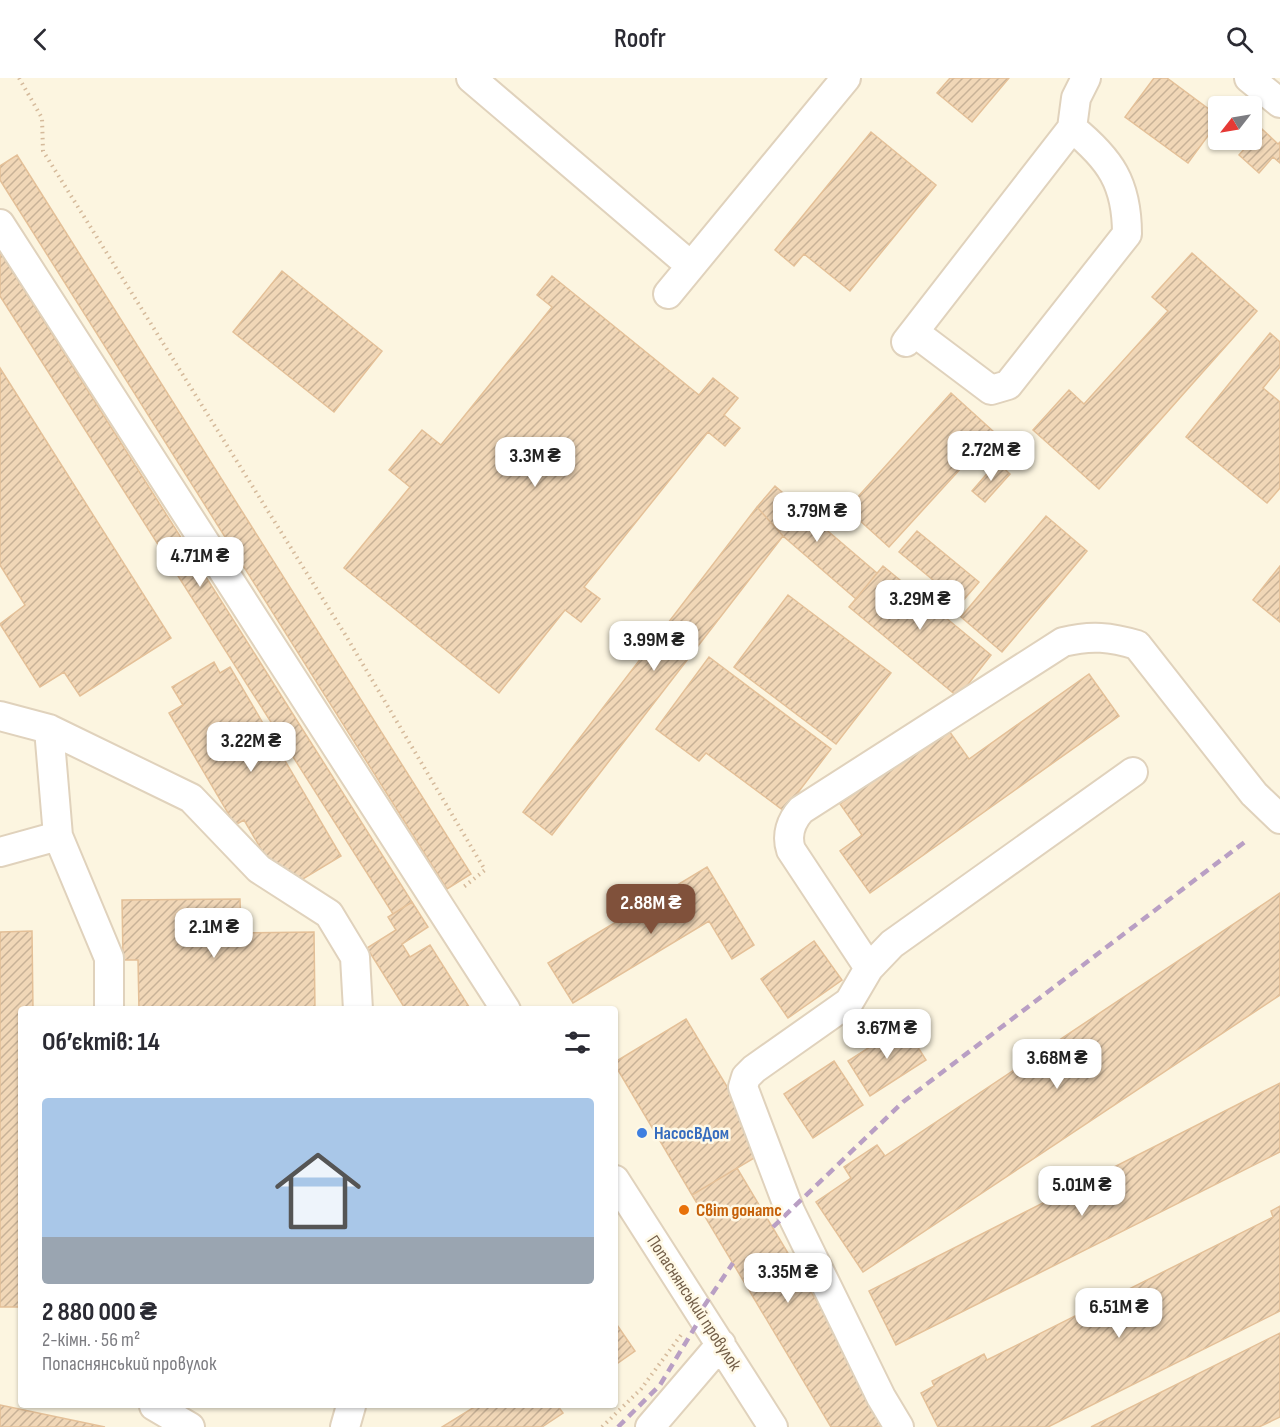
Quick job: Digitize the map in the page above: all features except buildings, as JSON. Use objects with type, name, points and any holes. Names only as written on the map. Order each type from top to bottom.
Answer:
[{"type":"street","points":[[471,78],[691,266]]},
{"type":"street","points":[[668,294],[846,78]]},
{"type":"street","points":[[1072,128],[1092,144],[1116,173],[1127,212],[1127,234],[1008,385],[991,390],[910,338],[1072,128],[1076,98],[1086,78]]},
{"type":"street","points":[[1249,78],[1280,103]]},
{"type":"street","points":[[0,224],[503,1006]]},
{"type":"street","points":[[869,968],[791,850],[789,831],[793,819],[801,810],[1063,642],[1087,636],[1113,637],[1137,645],[1254,794],[1280,819]]},
{"type":"street","points":[[0,716],[49,729],[191,798],[259,868],[329,914],[355,957],[358,1006]]},
{"type":"street","points":[[49,729],[58,836],[109,958],[109,1006]]},
{"type":"street","points":[[899,1427],[881,1397],[790,1211],[742,1087],[746,1077],[754,1069],[849,1002],[869,968],[892,944],[1133,772]]},
{"type":"street","points":[[0,852],[58,836]]},
{"type":"street","name":"Попаснянський провулок","points":[[618,1185],[774,1427]]},
{"type":"street","points":[[650,1427],[721,1344]]},
{"type":"street","points":[[157,1408],[190,1427]]},
{"type":"street","points":[[345,1427],[350,1408]]},
{"type":"path","points":[[19,78],[42,118],[43,151],[346,636],[485,870],[436,901]]},
{"type":"path","points":[[602,1427],[641,1389],[682,1333],[695,1305]]},
{"type":"railway","points":[[773,1227],[903,1102],[1246,841]]},
{"type":"railway","points":[[618,1427],[660,1385],[700,1319],[700,1312],[733,1263]]},
{"type":"place","name":"НасосВДом","points":[[642,1133]]},
{"type":"place","name":"Світ донатс","points":[[684,1210]]}]
